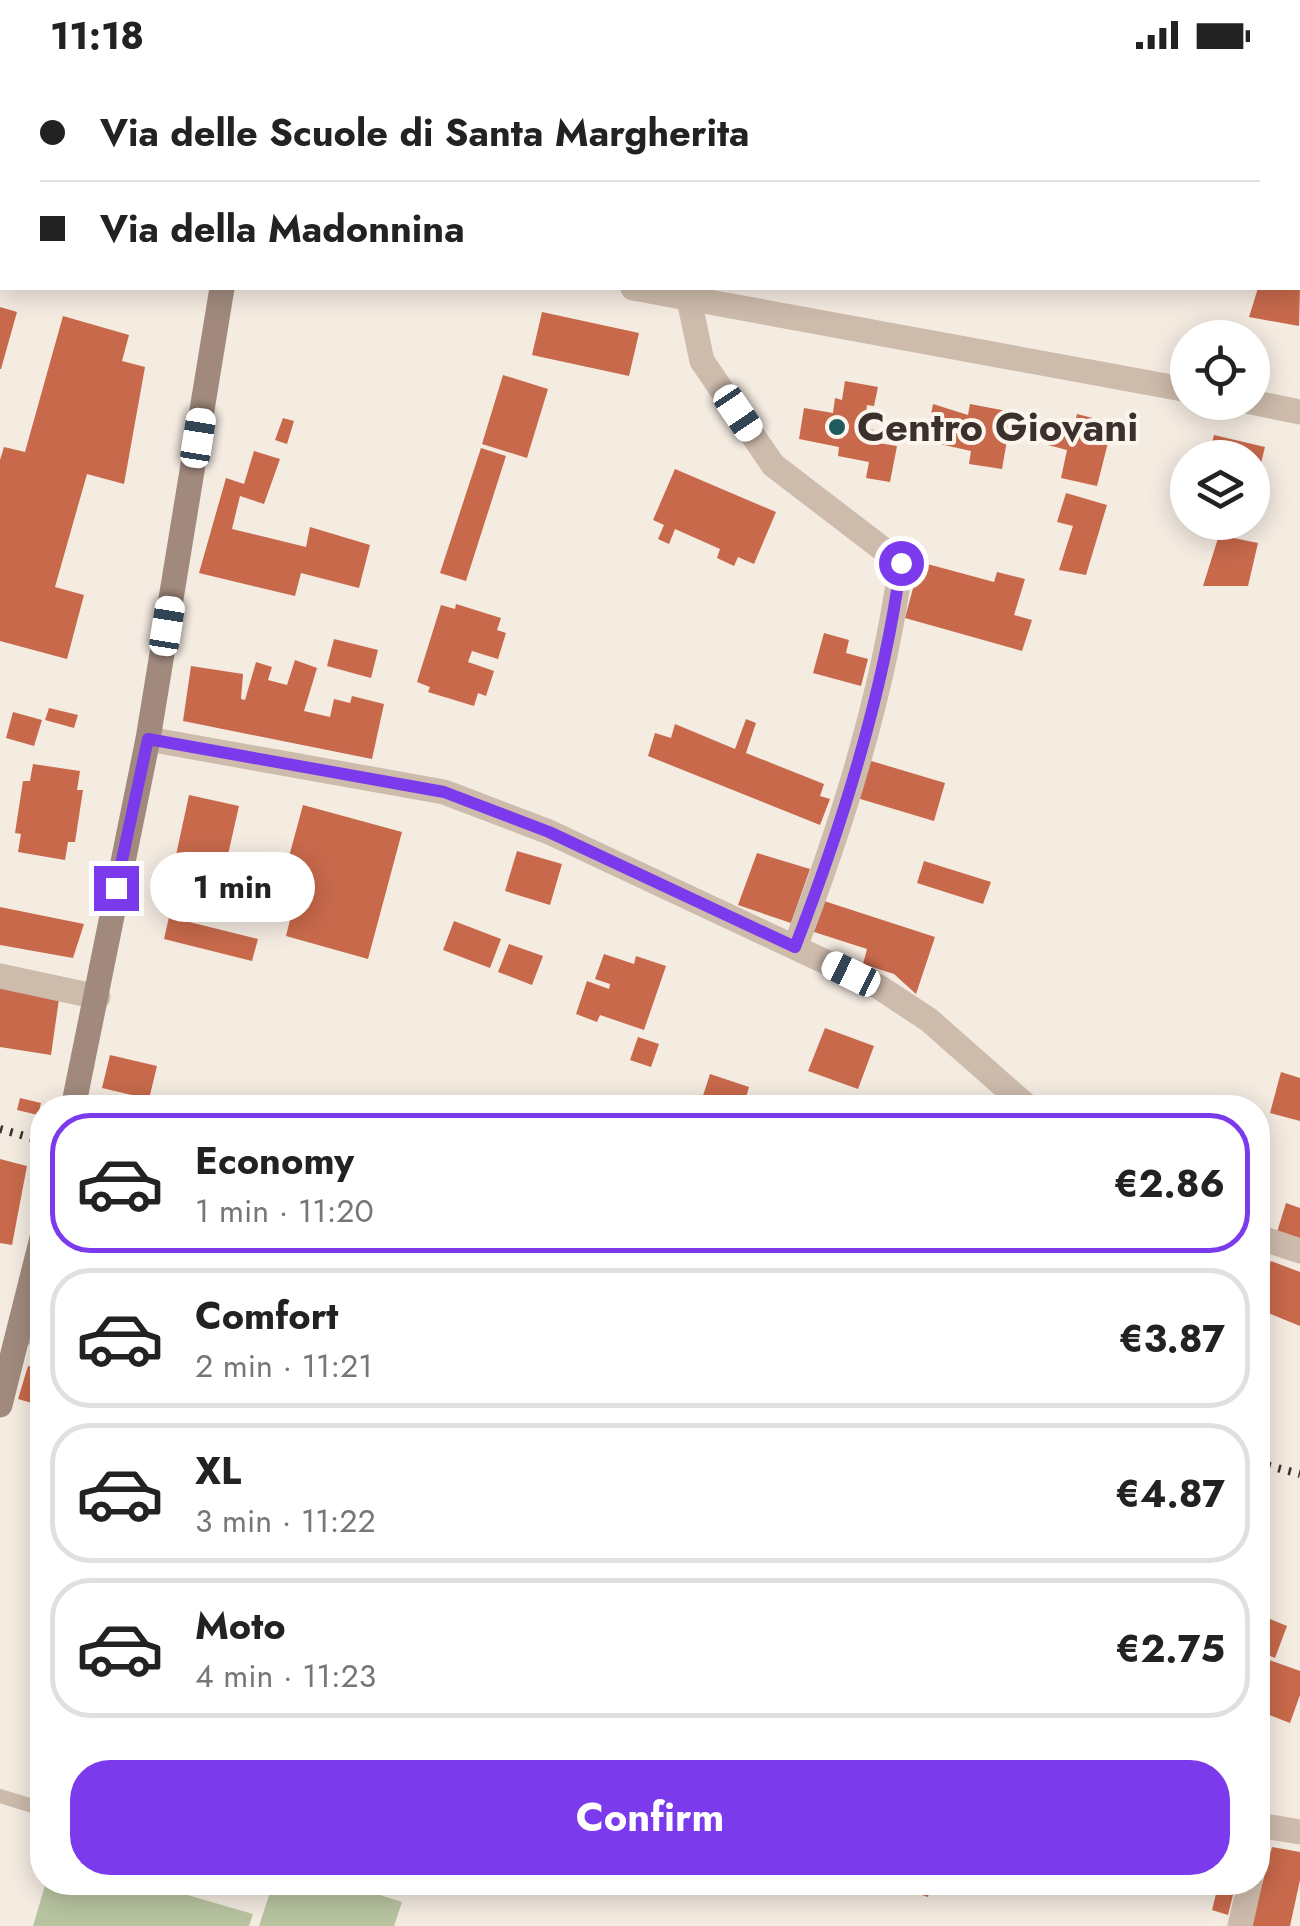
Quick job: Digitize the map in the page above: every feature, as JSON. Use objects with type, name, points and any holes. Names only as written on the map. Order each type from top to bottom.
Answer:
[{"type":"main road","points":[[76,1095],[98,997],[122,852],[148,739],[222,290]]},
{"type":"main road","points":[[0,1405],[30,1337]]},
{"type":"street","points":[[658,290],[1170,387]]},
{"type":"street","points":[[688,295],[702,361],[773,465],[901,563],[890,649],[818,888],[795,947]]},
{"type":"street","points":[[1270,406],[1300,412]]},
{"type":"street","points":[[148,739],[444,792],[549,832],[878,987],[930,1020],[1014,1095]]},
{"type":"street","points":[[0,976],[98,997]]},
{"type":"street","points":[[1270,1241],[1300,1251]]},
{"type":"street","points":[[1270,1833],[1300,1832]]},
{"type":"street","points":[[1240,1926],[1247,1895]]},
{"type":"lane","points":[[0,1796],[30,1805]]},
{"type":"green space","points":[[42,1895],[187,1895],[253,1914],[249,1926],[33,1926]]},
{"type":"green space","points":[[269,1895],[380,1895],[402,1902],[394,1926],[259,1926]]},
{"type":"building","points":[[1257,290],[1300,290],[1299,326],[1249,317]]},
{"type":"building","points":[[0,307],[17,312],[1,369],[0,369]]},
{"type":"building","points":[[542,312],[639,333],[629,376],[532,355]]},
{"type":"building","points":[[63,316],[129,335],[122,361],[145,367],[124,484],[87,474],[55,587],[84,595],[67,659],[0,641],[0,460],[4,447],[25,452]]},
{"type":"building","points":[[503,375],[548,389],[527,458],[482,444]]},
{"type":"building","points":[[845,381],[878,387],[874,406],[867,405],[864,428],[874,430],[872,442],[897,446],[890,482],[866,478],[869,462],[838,456],[839,447],[799,439],[804,408],[833,413],[835,398],[842,400]]},
{"type":"building","points":[[933,404],[968,415],[970,404],[1012,412],[1002,469],[969,464],[971,451],[926,441]]},
{"type":"building","points":[[1077,414],[1113,423],[1097,486],[1061,478],[1067,450],[1048,445],[1054,422],[1074,427]]},
{"type":"building","points":[[283,418],[294,421],[287,444],[275,440]]},
{"type":"building","points":[[481,448],[506,456],[466,581],[440,573]]},
{"type":"building","points":[[254,451],[280,459],[264,504],[240,496],[232,529],[306,547],[310,527],[370,545],[359,588],[301,573],[295,596],[199,573],[226,478],[244,484]]},
{"type":"building","points":[[675,469],[776,512],[754,564],[738,557],[734,566],[717,558],[720,549],[675,529],[669,544],[658,539],[664,525],[653,520]]},
{"type":"building","points":[[1066,493],[1107,505],[1086,575],[1059,570],[1073,526],[1057,522]]},
{"type":"building","points":[[1217,540],[1258,543],[1248,586],[1203,586]]},
{"type":"building","points":[[920,562],[994,582],[997,572],[1025,579],[1014,615],[1032,620],[1022,651],[905,618]]},
{"type":"building","points":[[456,604],[501,618],[497,630],[506,633],[498,659],[472,651],[468,662],[494,671],[486,696],[478,693],[474,706],[428,692],[430,687],[417,682],[441,605],[455,609]]},
{"type":"building","points":[[824,633],[849,640],[846,653],[868,659],[861,686],[813,673]]},
{"type":"building","points":[[334,639],[378,650],[371,678],[327,666]]},
{"type":"building","points":[[295,660],[317,668],[304,711],[330,717],[334,699],[350,703],[352,696],[384,704],[372,759],[183,721],[191,666],[243,674],[241,699],[245,700],[256,662],[272,667],[268,680],[287,685]]},
{"type":"building","points":[[49,708],[78,715],[74,728],[45,720]]},
{"type":"building","points":[[13,712],[42,720],[34,746],[6,738]]},
{"type":"building","points":[[746,719],[756,723],[746,753],[824,784],[820,796],[830,799],[820,825],[648,756],[655,733],[671,738],[675,724],[735,749]]},
{"type":"building","points":[[868,760],[945,783],[934,821],[857,798]]},
{"type":"building","points":[[33,764],[80,771],[77,790],[83,790],[75,842],[68,842],[65,860],[18,852],[21,834],[15,833],[23,781],[30,781]]},
{"type":"building","points":[[189,795],[239,806],[219,894],[170,883]]},
{"type":"building","points":[[303,805],[402,832],[368,959],[286,936],[292,912],[275,908]]},
{"type":"building","points":[[517,851],[562,864],[550,905],[505,891]]},
{"type":"building","points":[[757,853],[810,869],[791,923],[738,905]]},
{"type":"building","points":[[924,861],[991,882],[983,904],[917,883]]},
{"type":"building","points":[[821,900],[935,937],[916,994],[894,974],[863,964],[867,949],[811,931]]},
{"type":"building","points":[[0,907],[84,924],[73,958],[0,945]]},
{"type":"building","points":[[169,917],[258,939],[252,961],[164,939]]},
{"type":"building","points":[[454,921],[501,939],[490,968],[443,950]]},
{"type":"building","points":[[509,944],[543,956],[532,985],[498,972]]},
{"type":"building","points":[[604,954],[634,964],[636,956],[666,966],[644,1030],[600,1015],[597,1022],[576,1014],[587,981],[609,989],[610,984],[595,979]]},
{"type":"building","points":[[0,987],[59,999],[51,1055],[0,1047]]},
{"type":"building","points":[[825,1028],[874,1046],[858,1089],[808,1071]]},
{"type":"building","points":[[638,1037],[659,1044],[651,1067],[630,1060]]},
{"type":"building","points":[[110,1055],[157,1066],[150,1095],[102,1088]]},
{"type":"building","points":[[1281,1072],[1300,1078],[1300,1121],[1270,1113]]},
{"type":"building","points":[[710,1074],[749,1087],[747,1095],[703,1095]]},
{"type":"building","points":[[20,1098],[30,1100],[30,1113],[17,1110]]},
{"type":"building","points":[[0,1159],[27,1166],[12,1245],[0,1243]]},
{"type":"building","points":[[1286,1203],[1300,1208],[1300,1239],[1277,1232]]},
{"type":"building","points":[[1270,1263],[1300,1272],[1300,1326],[1270,1314]]},
{"type":"building","points":[[30,1366],[30,1402],[18,1399]]},
{"type":"building","points":[[1270,1619],[1287,1626],[1275,1658],[1270,1656]]},
{"type":"building","points":[[1270,1660],[1300,1671],[1300,1695],[1290,1723],[1270,1715]]},
{"type":"building","points":[[1272,1847],[1300,1852],[1300,1880],[1290,1926],[1251,1926],[1259,1895],[1270,1895]]},
{"type":"building","points":[[1216,1895],[1233,1895],[1228,1915],[1212,1910]]},
{"type":"railway","points":[[0,1129],[30,1138]]},
{"type":"railway","points":[[1270,1466],[1300,1474]]},
{"type":"place","name":"Centro Giovani","points":[[837,427]]},
{"type":"route","points":[[116,888],[148,739],[444,792],[549,832],[795,947],[818,888],[890,649],[901,563]]}]
